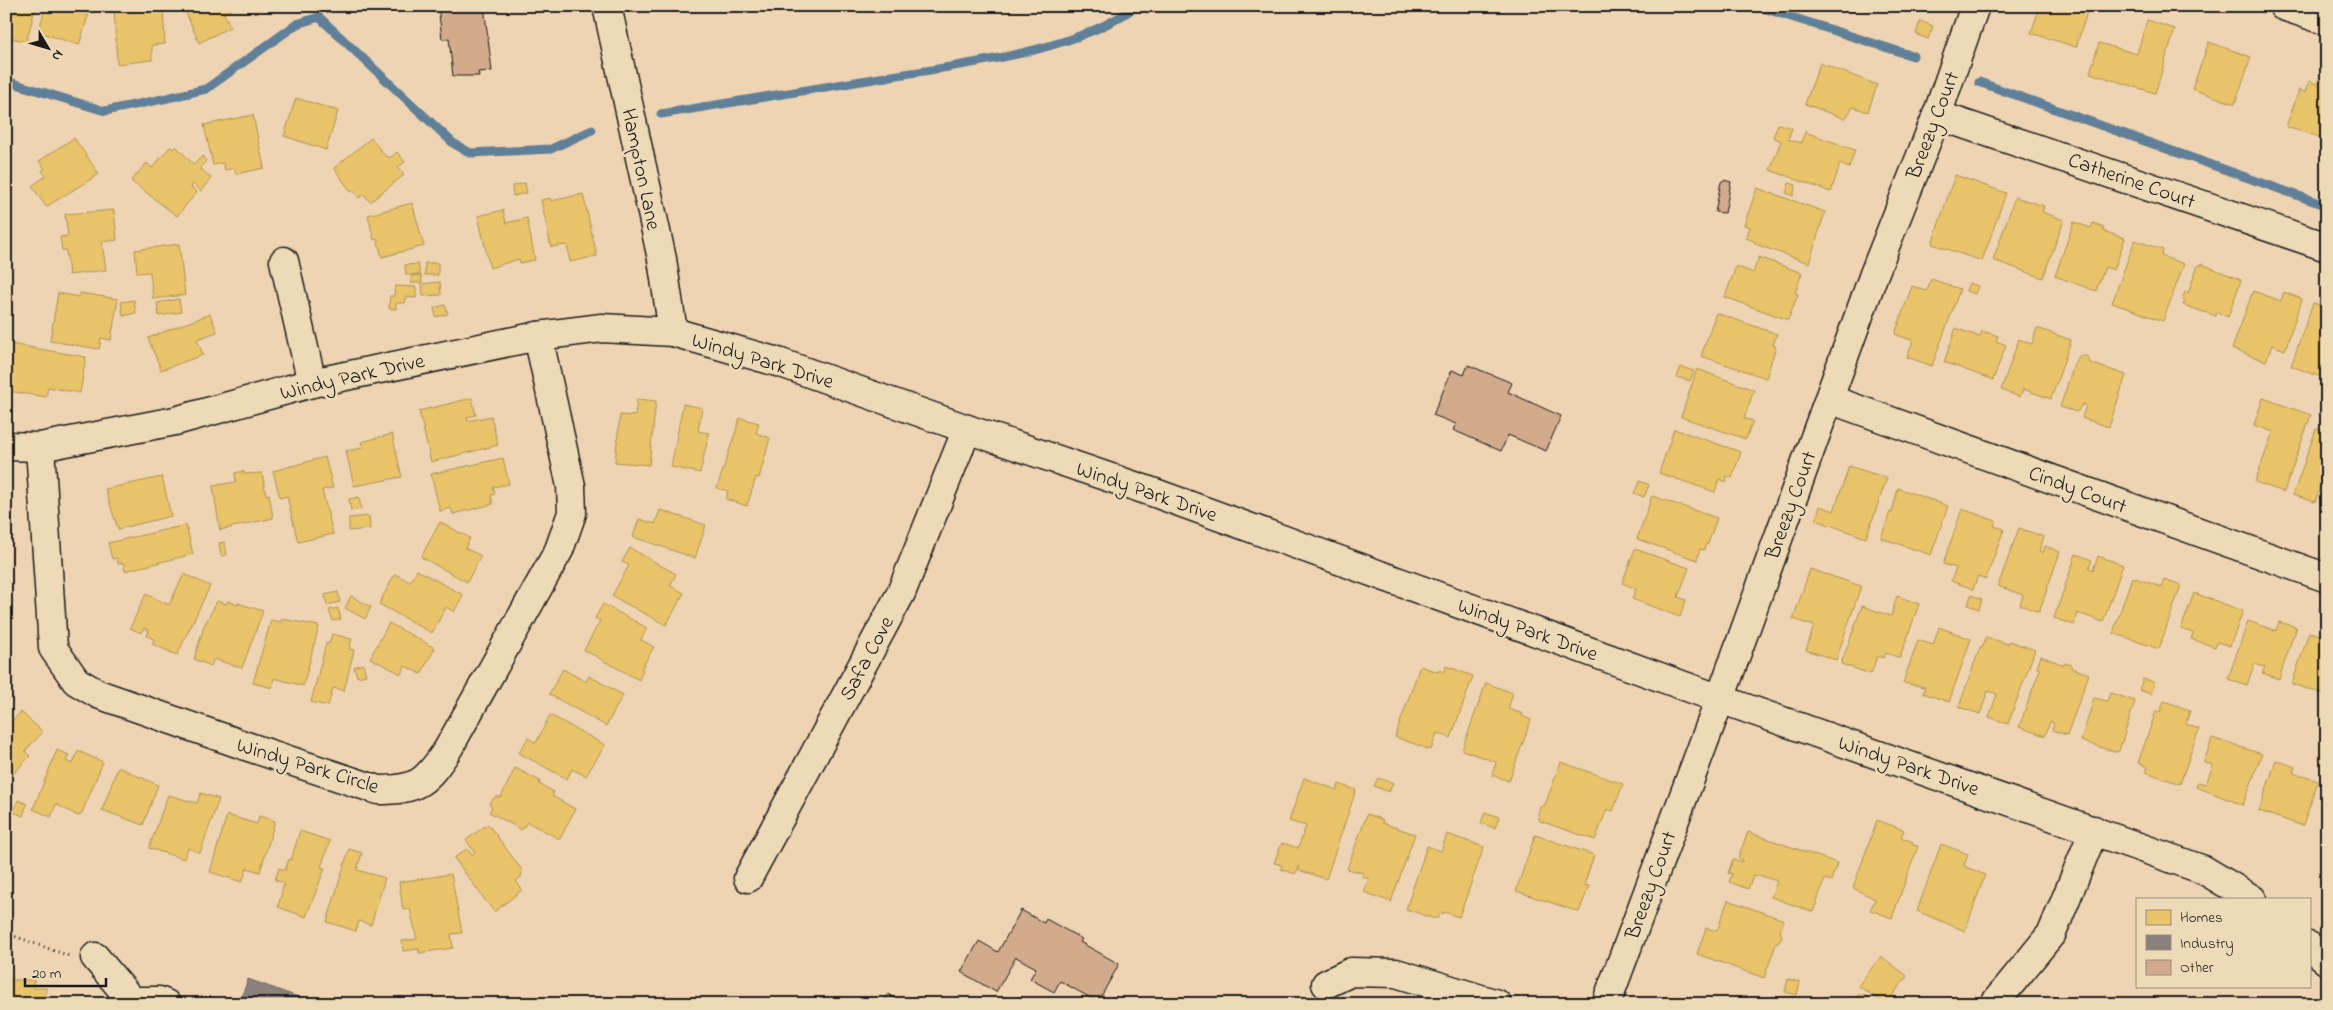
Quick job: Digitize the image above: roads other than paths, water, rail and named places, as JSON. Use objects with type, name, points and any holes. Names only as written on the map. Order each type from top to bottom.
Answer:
[{"type":"street","name":"Hampton Lane","points":[[606,6],[662,259],[673,332]]},
{"type":"street","name":"Breezy Court","points":[[1606,1004],[1720,699],[1874,274],[1937,115],[1975,6]]},
{"type":"street","points":[[2282,6],[2327,21]]},
{"type":"street","name":"Catherine Court","points":[[1937,115],[2327,247]]},
{"type":"street","points":[[284,261],[312,382]]},
{"type":"street","name":"Windy Park Drive","points":[[6,446],[40,447],[175,422],[312,382],[538,336],[602,328],[673,332],[781,363],[1155,493],[1720,699],[2204,870],[2250,898]]},
{"type":"street","name":"Windy Park Circle","points":[[40,447],[53,648],[76,681],[98,694],[249,747],[378,790],[399,790],[417,785],[435,769],[448,749],[559,550],[572,512],[570,486],[538,336]]},
{"type":"street","name":"Cindy Court","points":[[1829,399],[2327,578]]},
{"type":"street","name":"Safa Cove","points":[[748,878],[902,593],[967,429]]},
{"type":"street","points":[[1994,1004],[2052,933],[2094,830]]},
{"type":"street","points":[[2310,947],[2327,961]]},
{"type":"street","points":[[95,957],[131,1003],[158,1001],[166,1004]]},
{"type":"street","points":[[1326,984],[1352,972],[1396,973],[1437,995],[1497,1004]]},
{"type":"waterway","points":[[661,114],[1017,54],[1050,46],[1082,35],[1111,22],[1136,6]]},
{"type":"waterway","points":[[1757,6],[1913,56]]},
{"type":"waterway","points":[[6,81],[105,111],[206,89],[297,24],[319,17],[453,143],[470,153],[551,149],[592,130]]},
{"type":"waterway","points":[[1979,82],[2327,206]]}]
